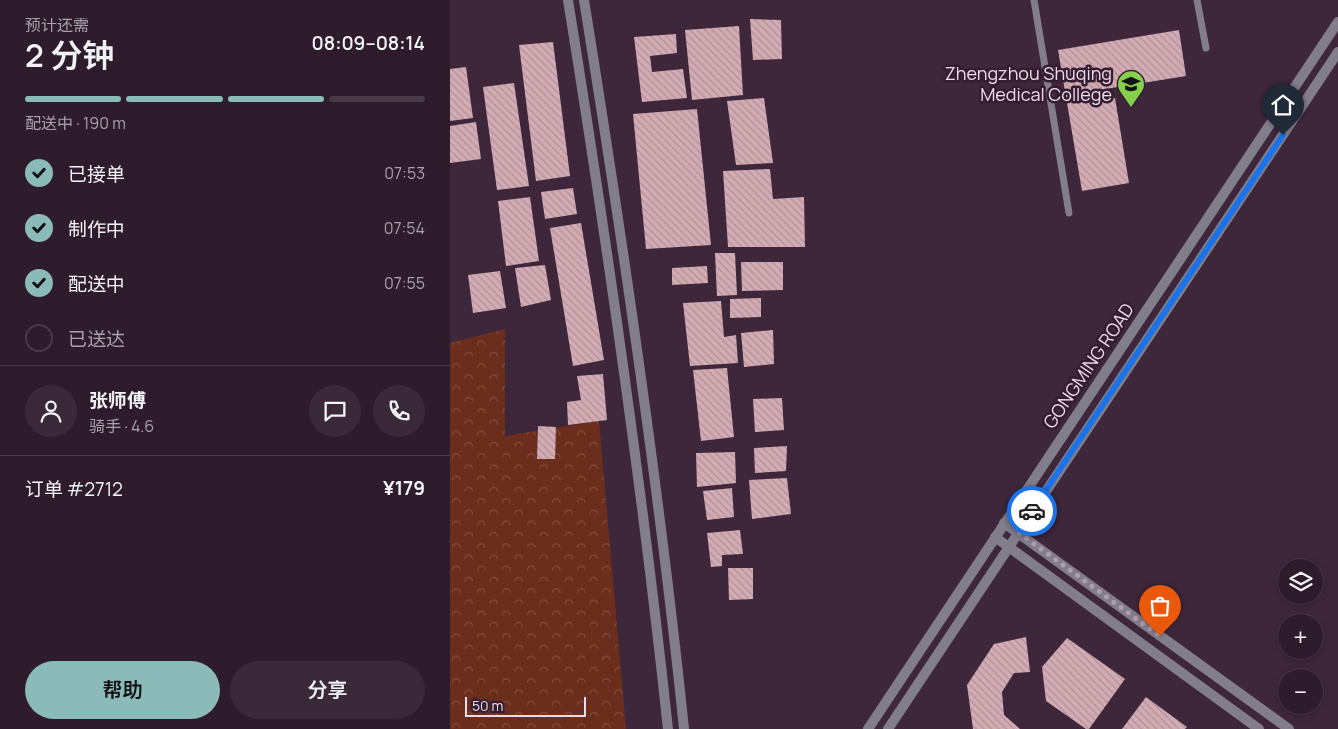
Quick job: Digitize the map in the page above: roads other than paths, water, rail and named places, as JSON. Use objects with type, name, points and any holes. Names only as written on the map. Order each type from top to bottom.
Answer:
[{"type":"street","points":[[568,0],[596,176],[634,440],[657,621],[668,729]]},
{"type":"street","points":[[584,0],[625,260],[651,447],[684,729]]},
{"type":"street","name":"GONGMING ROAD","points":[[868,729],[1338,22]]},
{"type":"street","name":"GONGMING ROAD","points":[[888,729],[1338,52]]},
{"type":"street","points":[[1004,523],[1289,729]]},
{"type":"street","points":[[995,537],[1259,729]]},
{"type":"lane","points":[[1034,0],[1069,213]]},
{"type":"lane","points":[[1197,0],[1206,48]]},
{"type":"place","name":"Zhengzhou Shuqing Medical College","points":[[1131,108]]}]
